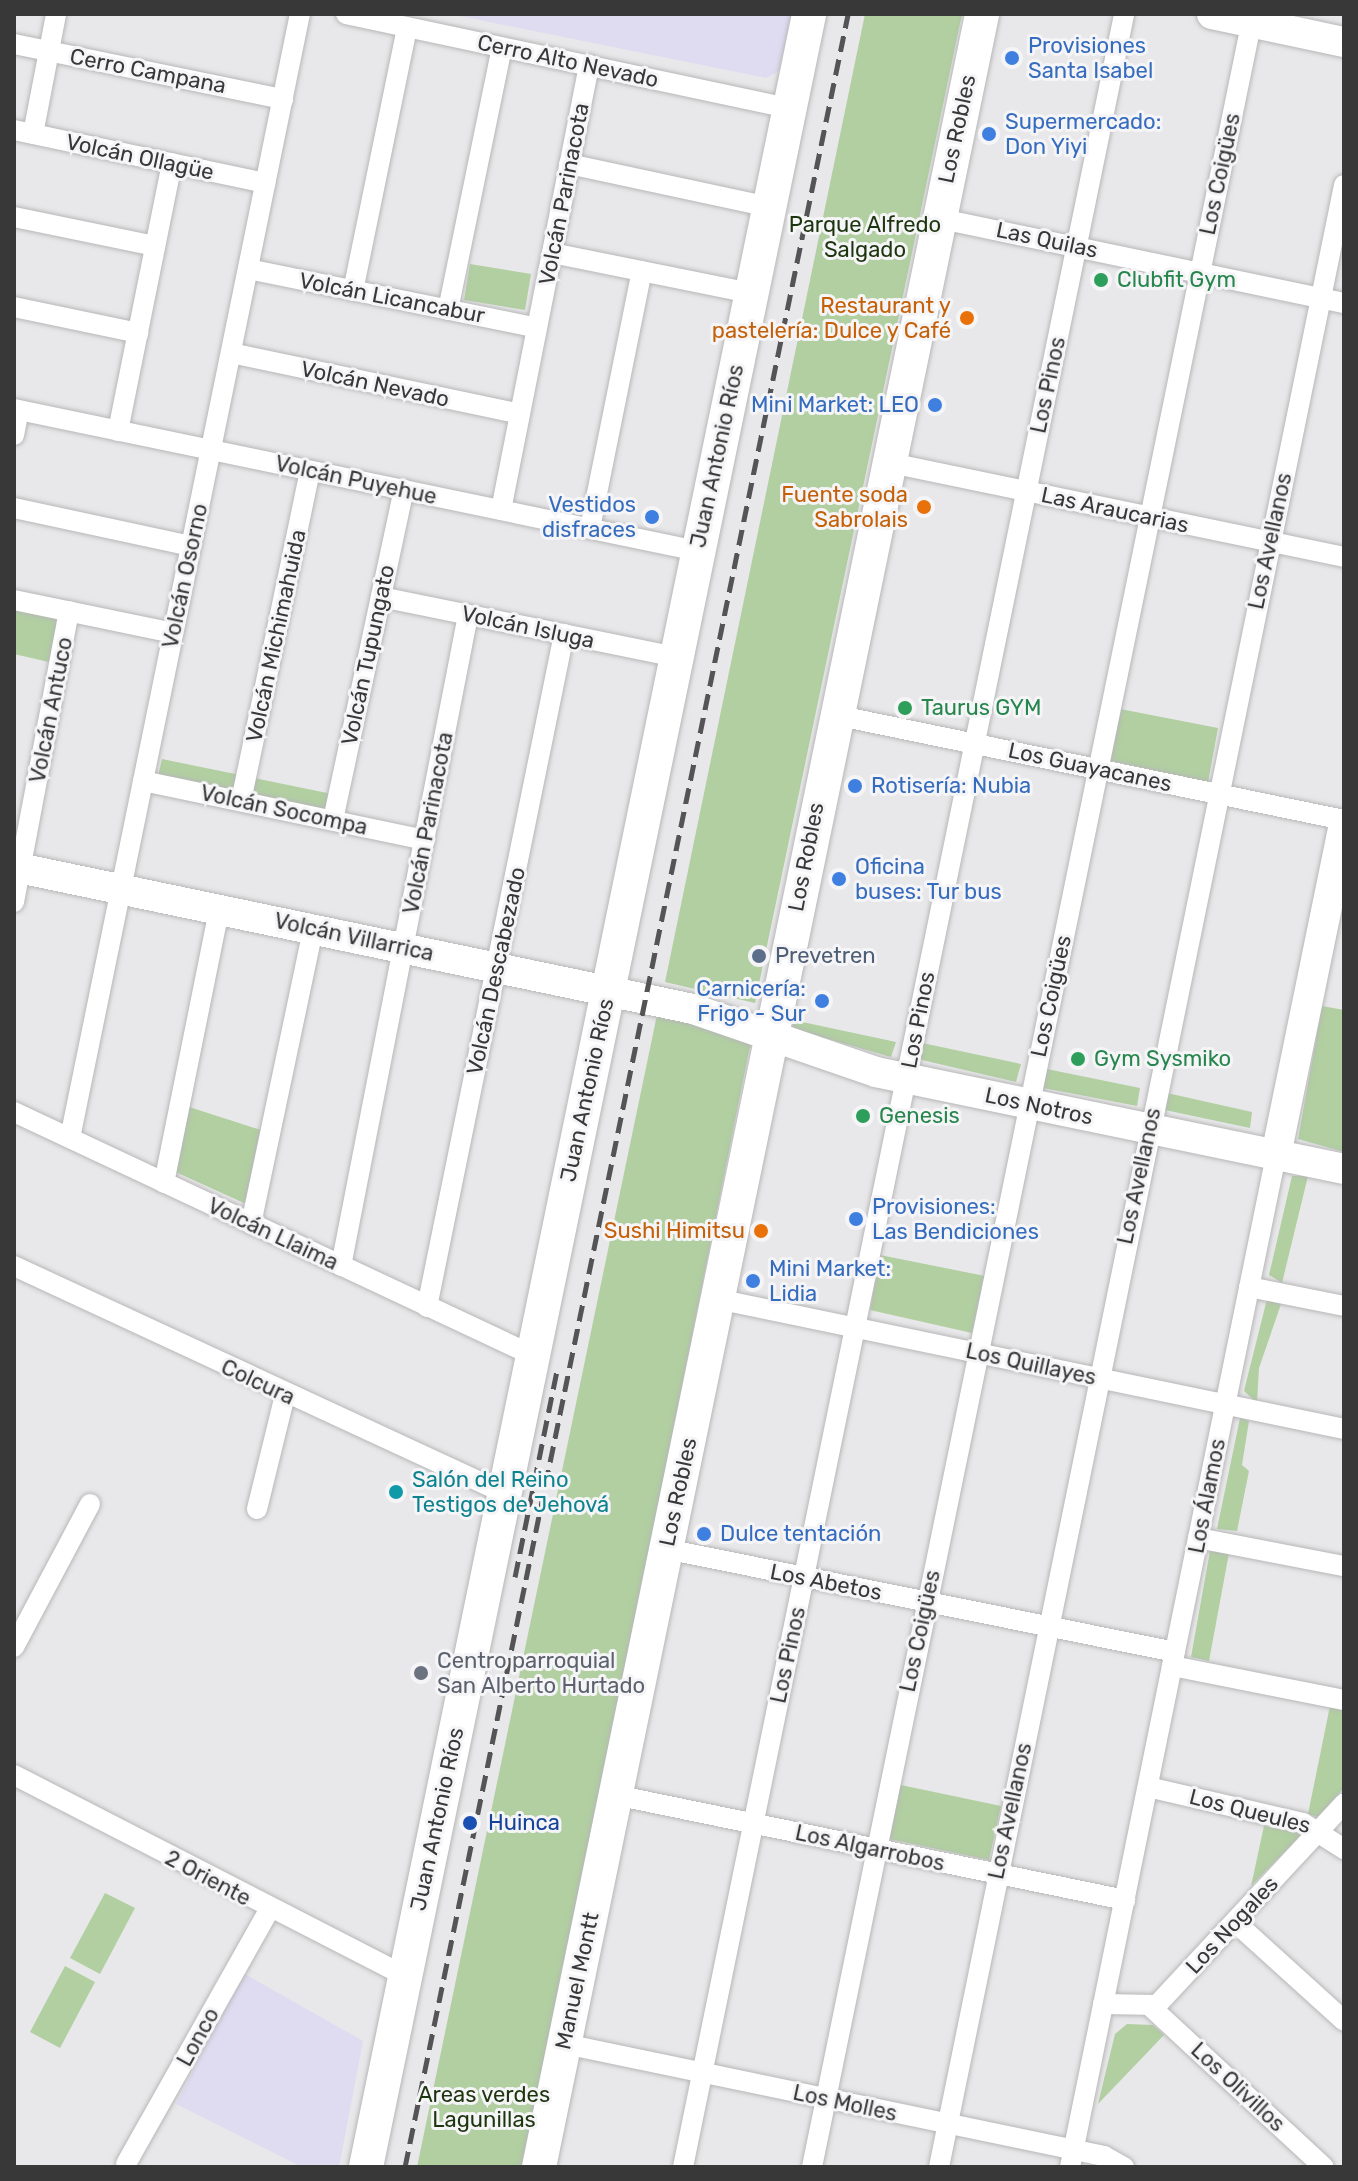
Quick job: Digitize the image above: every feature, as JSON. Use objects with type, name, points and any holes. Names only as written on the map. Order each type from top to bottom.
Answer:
[{"type":"main road","name":"Juan Antonio Ríos","points":[[366,2167],[809,14]]},
{"type":"main road","name":"Los Robles","points":[[615,1795],[886,462],[982,14]]},
{"type":"main road","name":"Manuel Montt","points":[[539,2167],[615,1795]]},
{"type":"street","points":[[23,132],[49,51],[56,14]]},
{"type":"street","name":"Volcán Osorno","points":[[70,1138],[300,14]]},
{"type":"street","name":"Cerro Alto Nevado","points":[[346,14],[790,108]]},
{"type":"street","name":"Los Pinos","points":[[683,2167],[1124,14]]},
{"type":"street","points":[[1212,14],[1252,18],[1344,42]]},
{"type":"street","name":"Los Coigües","points":[[812,2167],[1252,18]]},
{"type":"street","points":[[353,291],[407,27]]},
{"type":"street","name":"Cerro Campana","points":[[14,44],[283,99]]},
{"type":"street","points":[[448,310],[502,47]]},
{"type":"street","name":"Volcán Parinacota","points":[[501,510],[589,65]]},
{"type":"street","name":"Volcán Ollagüe","points":[[23,132],[265,183]]},
{"type":"street","points":[[118,431],[172,163]]},
{"type":"street","points":[[569,164],[769,207]]},
{"type":"street","name":"Los Avellanos","points":[[939,2167],[1217,794],[1344,185]]},
{"type":"street","points":[[14,217],[155,246]]},
{"type":"street","name":"Las Quilas","points":[[937,218],[1344,303]]},
{"type":"street","points":[[552,253],[751,293]]},
{"type":"street","name":"Volcán Licancabur","points":[[248,269],[537,328]]},
{"type":"street","points":[[590,528],[642,271]]},
{"type":"street","points":[[14,307],[138,333]]},
{"type":"street","name":"Volcán Nevado","points":[[231,353],[520,414]]},
{"type":"street","points":[[14,435],[17,410]]},
{"type":"street","name":"Volcán Puyehue","points":[[17,410],[697,551]]},
{"type":"street","name":"Las Araucarias","points":[[886,462],[1344,557]]},
{"type":"street","name":"Volcán Michimahuida","points":[[241,801],[310,471]]},
{"type":"street","name":"Volcán Tupungato","points":[[333,820],[404,490]]},
{"type":"street","points":[[14,508],[191,546]]},
{"type":"street","name":"Volcán Isluga","points":[[381,597],[675,657]]},
{"type":"street","points":[[14,600],[173,633]]},
{"type":"street","name":"Volcán Antuco","points":[[14,902],[17,868],[69,611]]},
{"type":"street","name":"Volcán Parinacota","points":[[341,1266],[468,615]]},
{"type":"street","name":"Volcán Descabezado","points":[[427,1307],[564,634]]},
{"type":"street","name":"Los Guayacanes","points":[[835,715],[1344,823]]},
{"type":"street","name":"Volcán Socompa","points":[[143,781],[425,840]]},
{"type":"street","name":"Los Álamos","points":[[1072,2158],[1344,823]]},
{"type":"street","name":"Volcán Villarrica","points":[[17,868],[693,1009]]},
{"type":"street","points":[[164,1183],[219,909]]},
{"type":"street","points":[[251,1224],[313,929]]},
{"type":"street","name":"Los Notros","points":[[693,1009],[906,1079],[1344,1169]]},
{"type":"street","name":"Volcán Llaima","points":[[14,1112],[532,1355]]},
{"type":"street","name":"Colcura","points":[[14,1266],[285,1395],[504,1493]]},
{"type":"street","points":[[1249,1287],[1344,1306]]},
{"type":"street","name":"Los Quillayes","points":[[717,1299],[1344,1429]]},
{"type":"street","points":[[257,1509],[285,1395]]},
{"type":"street","points":[[14,1647],[90,1504]]},
{"type":"street","points":[[1198,1538],[1344,1566]]},
{"type":"street","name":"Los Abetos","points":[[666,1549],[1047,1627],[1344,1700]]},
{"type":"street","name":"2 Oriente","points":[[14,1775],[269,1910],[405,1976]]},
{"type":"street","name":"Los Queules","points":[[1148,1787],[1321,1829],[1344,1849]]},
{"type":"street","name":"Los Algarrobos","points":[[615,1795],[1125,1900]]},
{"type":"street","name":"Los Nogales","points":[[1152,2008],[1344,1804]]},
{"type":"street","name":"Lonco","points":[[126,2164],[269,1910]]},
{"type":"street","points":[[1235,1922],[1344,2021]]},
{"type":"street","points":[[1103,2004],[1152,2008]]},
{"type":"street","name":"Los Olivillos","points":[[1152,2008],[1324,2167]]},
{"type":"street","name":"Los Molles","points":[[565,2044],[948,2124],[1072,2158],[1124,2167]]},
{"type":"shaded area","points":[[450,14],[792,14],[781,70],[766,78]]},
{"type":"shaded area","points":[[243,1973],[363,2041],[339,2167],[302,2167],[176,2104]]},
{"type":"green space","name":"Parque Alfredo Salgado","points":[[865,14],[962,14],[755,1003],[665,982]]},
{"type":"green space","points":[[470,264],[531,274],[525,310],[464,300]]},
{"type":"green space","points":[[14,606],[57,615],[53,663],[14,654]]},
{"type":"green space","points":[[1115,708],[1218,728],[1208,782],[1107,760]]},
{"type":"green space","points":[[162,759],[332,794],[329,811],[158,776]]},
{"type":"green space","points":[[1322,1006],[1344,1010],[1344,1152],[1298,1139]]},
{"type":"green space","name":"Areas verdes Lagunillas","points":[[658,1010],[752,1036],[526,2167],[417,2167]]},
{"type":"green space","points":[[793,1020],[896,1042],[891,1057],[793,1029]]},
{"type":"green space","points":[[908,1040],[1021,1064],[1016,1082],[905,1056]]},
{"type":"green space","points":[[1032,1066],[1140,1088],[1137,1106],[1028,1085]]},
{"type":"green space","points":[[1149,1089],[1252,1112],[1250,1128],[1146,1106]]},
{"type":"green space","points":[[183,1105],[264,1131],[252,1198],[244,1203],[169,1169]]},
{"type":"green space","points":[[1292,1176],[1308,1176],[1282,1283],[1269,1275]]},
{"type":"green space","points":[[880,1255],[985,1276],[972,1333],[870,1310]]},
{"type":"green space","points":[[1267,1299],[1281,1304],[1259,1368],[1257,1403],[1244,1391]]},
{"type":"green space","points":[[1240,1418],[1249,1421],[1242,1465],[1249,1471],[1237,1531],[1217,1529]]},
{"type":"green space","points":[[1210,1551],[1229,1553],[1209,1661],[1191,1657]]},
{"type":"green space","points":[[1330,1706],[1344,1709],[1344,1788],[1318,1817],[1308,1814]]},
{"type":"green space","points":[[896,1784],[1001,1806],[989,1860],[884,1838]]},
{"type":"green space","points":[[1264,1826],[1302,1834],[1251,1886]]},
{"type":"green space","points":[[105,1893],[135,1908],[100,1974],[70,1958]]},
{"type":"green space","points":[[65,1966],[95,1982],[60,2048],[30,2032]]},
{"type":"green space","points":[[1127,2024],[1153,2025],[1164,2035],[1098,2104],[1115,2034]]},
{"type":"railway","points":[[405,2167],[848,14]]},
{"type":"railway","points":[[515,1577],[558,1366]]},
{"type":"place","name":"Provisiones Santa Isabel","points":[[1012,58]]},
{"type":"place","name":"Supermercado: Don Yiyi","points":[[989,134]]},
{"type":"place","name":"Clubfit Gym","points":[[1101,280]]},
{"type":"place","name":"Restaurant y pastelería: Dulce y Café","points":[[967,318]]},
{"type":"place","name":"Mini Market: LEO","points":[[935,405]]},
{"type":"place","name":"Fuente soda Sabrolais","points":[[924,507]]},
{"type":"place","name":"Vestidos disfraces","points":[[652,517]]},
{"type":"place","name":"Taurus GYM","points":[[905,708]]},
{"type":"place","name":"Rotisería: Nubia","points":[[855,786]]},
{"type":"place","name":"Oficina buses: Tur bus","points":[[839,879]]},
{"type":"place","name":"Prevetren","points":[[759,956]]},
{"type":"place","name":"Carnicería: Frigo - Sur","points":[[822,1001]]},
{"type":"place","name":"Gym Sysmiko","points":[[1078,1059]]},
{"type":"place","name":"Genesis","points":[[863,1116]]},
{"type":"place","name":"Provisiones: Las Bendiciones","points":[[856,1219]]},
{"type":"place","name":"Sushi Himitsu","points":[[761,1231]]},
{"type":"place","name":"Mini Market: Lidia","points":[[753,1281]]},
{"type":"place","name":"Salón del Reino Testigos de Jehová","points":[[396,1492]]},
{"type":"place","name":"Dulce tentación","points":[[704,1534]]},
{"type":"place","name":"Centro parroquial San Alberto Hurtado","points":[[421,1673]]},
{"type":"place","name":"Huinca","points":[[470,1823]]}]
